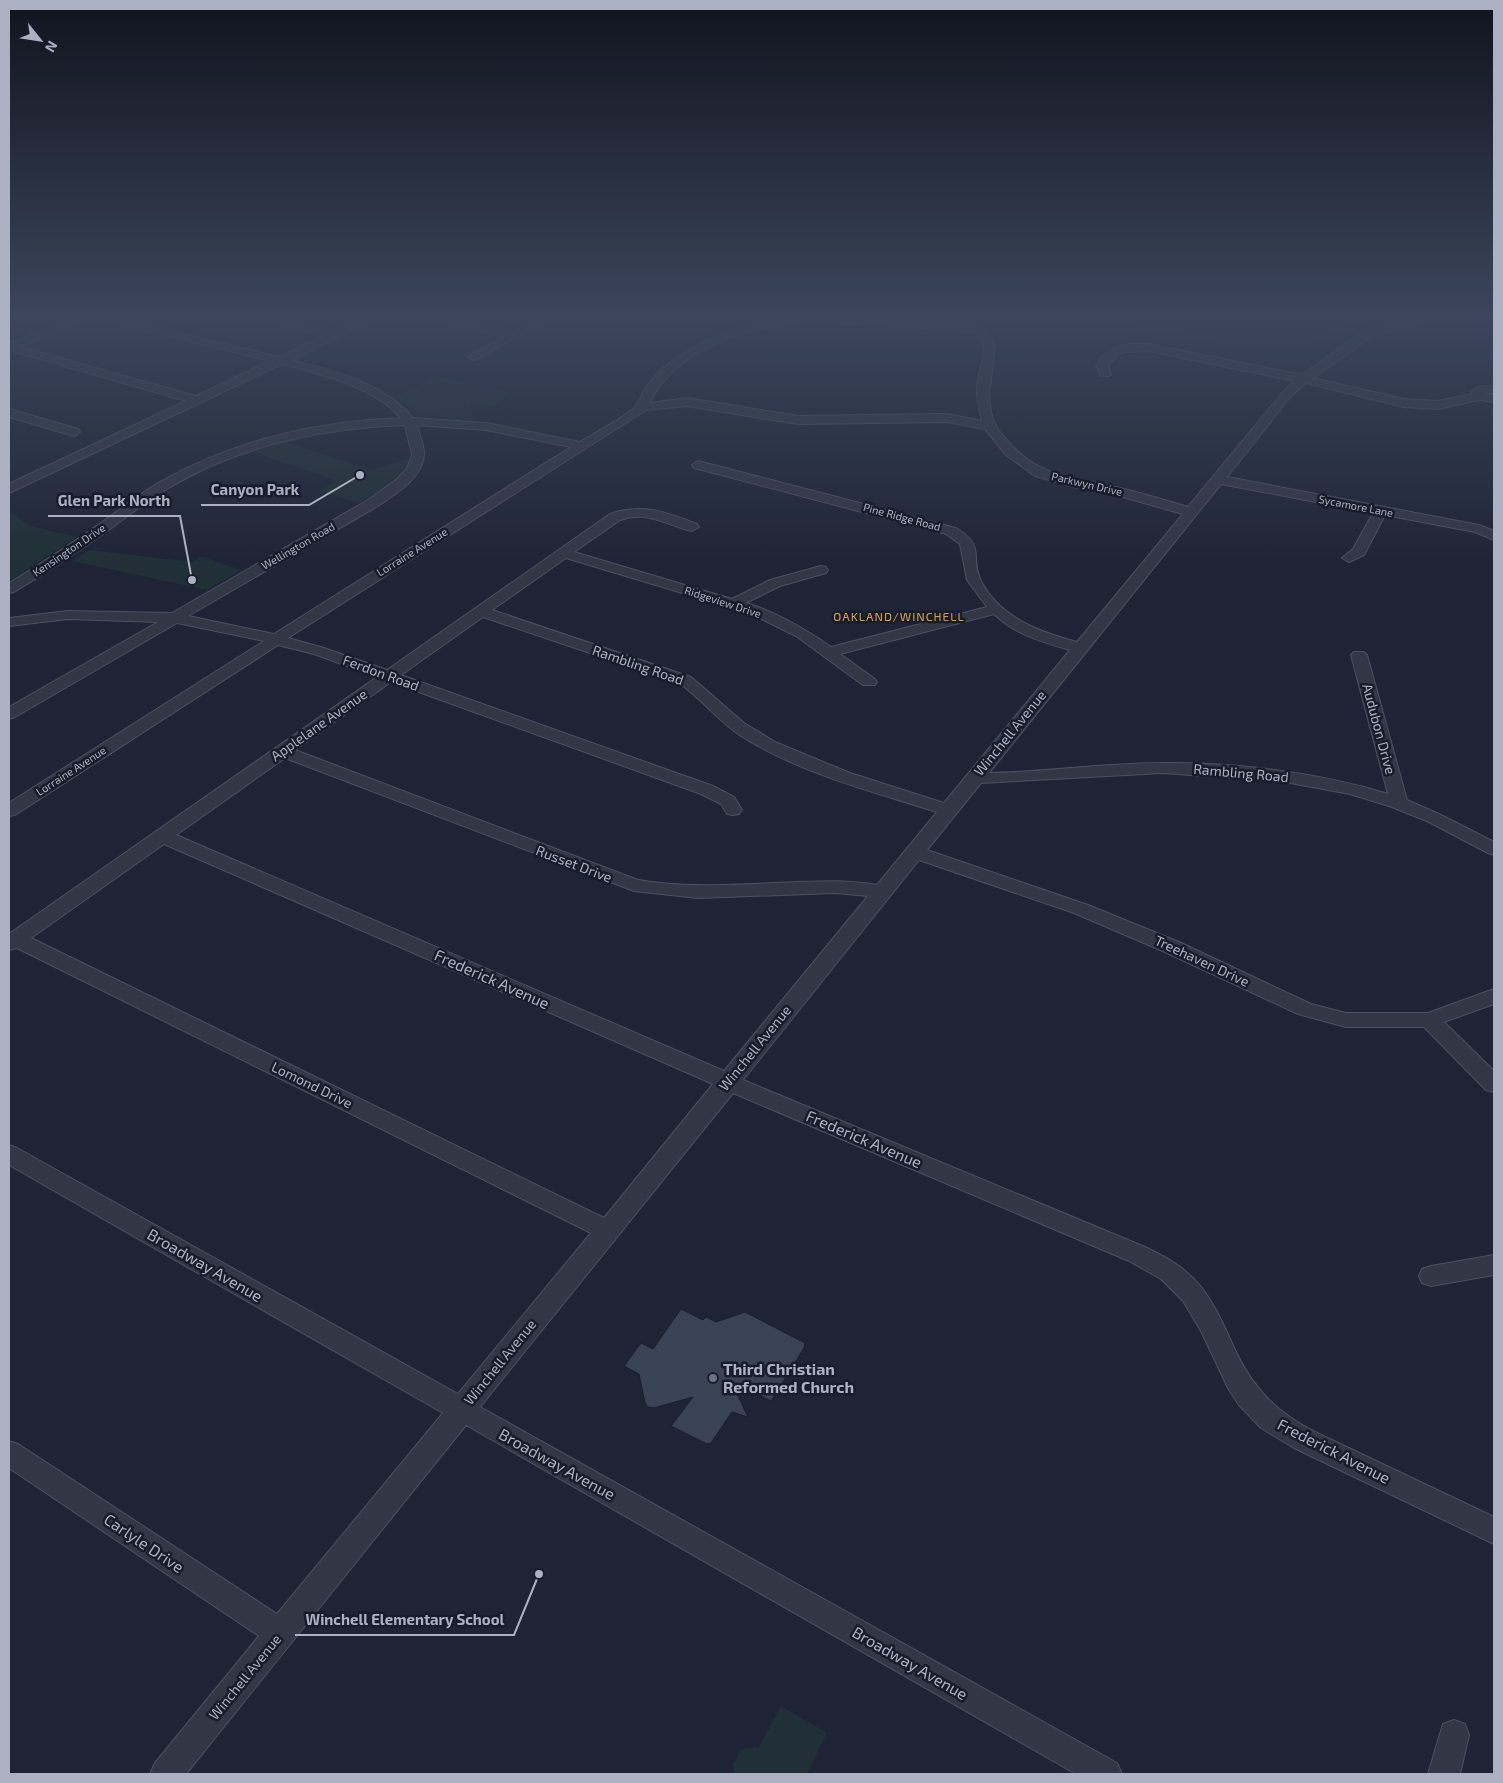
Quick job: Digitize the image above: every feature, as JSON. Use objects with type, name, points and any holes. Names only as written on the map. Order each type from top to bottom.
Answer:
[{"type":"street","points":[[384,399],[410,421]]},
{"type":"street","points":[[642,408],[646,399]]},
{"type":"street","points":[[678,399],[798,420],[947,418],[990,426],[984,399]]},
{"type":"street","name":"Winchell Avenue","points":[[166,1774],[1283,399]]},
{"type":"street","points":[[1392,399],[1417,405],[1445,405],[1468,399]]},
{"type":"street","points":[[9,489],[197,400]]},
{"type":"street","points":[[642,408],[687,402]]},
{"type":"street","points":[[947,418],[984,405]]},
{"type":"street","name":"Lorraine Avenue","points":[[9,811],[642,408]]},
{"type":"street","points":[[9,413],[74,432]]},
{"type":"street","name":"Kensington Drive","points":[[9,589],[60,558],[159,488],[209,461],[310,433],[362,424],[410,421],[471,424],[581,446]]},
{"type":"street","name":"Wellington Road","points":[[9,714],[388,493],[408,476],[416,460],[418,453],[410,421]]},
{"type":"street","name":"Parkwyn Drive","points":[[990,426],[1010,452],[1040,473],[1074,483],[1113,490],[1192,512]]},
{"type":"street","name":"Pine Ridge Road","points":[[698,465],[951,531],[960,536],[969,545],[972,578],[996,609],[1018,628],[1026,632],[1080,648]]},
{"type":"street","name":"Sycamore Lane","points":[[1217,479],[1479,529],[1494,536]]},
{"type":"street","name":"Applelane Avenue","points":[[13,942],[615,517],[632,511],[651,512],[692,527]]},
{"type":"street","points":[[1349,558],[1359,552],[1381,511]]},
{"type":"street","points":[[1479,529],[1494,525]]},
{"type":"street","name":"Ridgeview Drive","points":[[563,553],[768,616],[801,633],[830,652],[869,682]]},
{"type":"street","points":[[733,604],[770,584],[792,576],[821,570]]},
{"type":"street","points":[[830,652],[996,609]]},
{"type":"street","name":"Rambling Road","points":[[480,611],[685,680],[698,688],[727,718],[744,731],[778,750],[861,782],[948,810]]},
{"type":"street","name":"Ferdon Road","points":[[9,622],[68,615],[175,618],[277,640],[318,651],[707,790],[728,801],[733,810]]},
{"type":"street","name":"Audubon Drive","points":[[1360,656],[1399,803]]},
{"type":"street","name":"Russet Drive","points":[[282,751],[634,885],[690,891],[852,887],[882,892]]},
{"type":"street","name":"Rambling Road","points":[[974,778],[1010,778],[1090,771],[1166,768],[1232,772],[1309,780],[1399,803],[1453,827],[1494,849]]},
{"type":"street","name":"Frederick Avenue","points":[[162,836],[728,1082],[1128,1250],[1159,1266],[1178,1279],[1191,1292],[1206,1315],[1237,1379],[1260,1410],[1276,1423],[1307,1441],[1494,1530]]},
{"type":"street","name":"Treehaven Drive","points":[[914,852],[1081,909],[1172,947],[1305,1009],[1320,1014],[1346,1020],[1429,1020],[1494,996]]},
{"type":"street","name":"Lomond Drive","points":[[13,942],[607,1230]]},
{"type":"street","points":[[1429,1020],[1494,1084]]},
{"type":"street","name":"Broadway Avenue","points":[[9,1154],[1106,1774]]},
{"type":"street","points":[[1431,1276],[1494,1265]]},
{"type":"street","name":"Carlyle Drive","points":[[9,1453],[280,1633]]},
{"type":"street","points":[[1444,1774],[1454,1735]]},
{"type":"shaded area","points":[[400,399],[502,399],[493,406],[470,403],[473,420],[418,414]]},
{"type":"shaded area","points":[[286,442],[371,470],[412,458],[395,478],[382,489],[359,503],[318,491],[336,481],[254,452]]},
{"type":"shaded area","points":[[9,512],[30,526],[77,537],[9,581]]},
{"type":"shaded area","points":[[89,550],[192,562],[201,556],[241,570],[207,590],[72,561]]},
{"type":"shaded area","points":[[781,1706],[827,1733],[807,1774],[735,1774],[733,1765],[741,1749],[756,1747],[758,1749]]},
{"type":"building","name":"Third Christian Reformed Church","points":[[681,1309],[703,1320],[706,1317],[716,1322],[745,1312],[805,1343],[804,1348],[771,1401],[731,1381],[748,1417],[732,1412],[711,1443],[707,1444],[671,1426],[693,1397],[654,1408],[648,1407],[645,1403],[639,1374],[624,1366],[641,1343],[653,1349]]},
{"type":"place","name":"Canyon Park","points":[[360,475]]},
{"type":"place","name":"Glen Park North","points":[[192,580]]},
{"type":"place","name":"Third Christian Reformed Church","points":[[713,1378]]},
{"type":"place","name":"Winchell Elementary School","points":[[539,1574]]},
{"type":"district","name":"OAKLAND/WINCHELL","points":[[899,617]]}]
